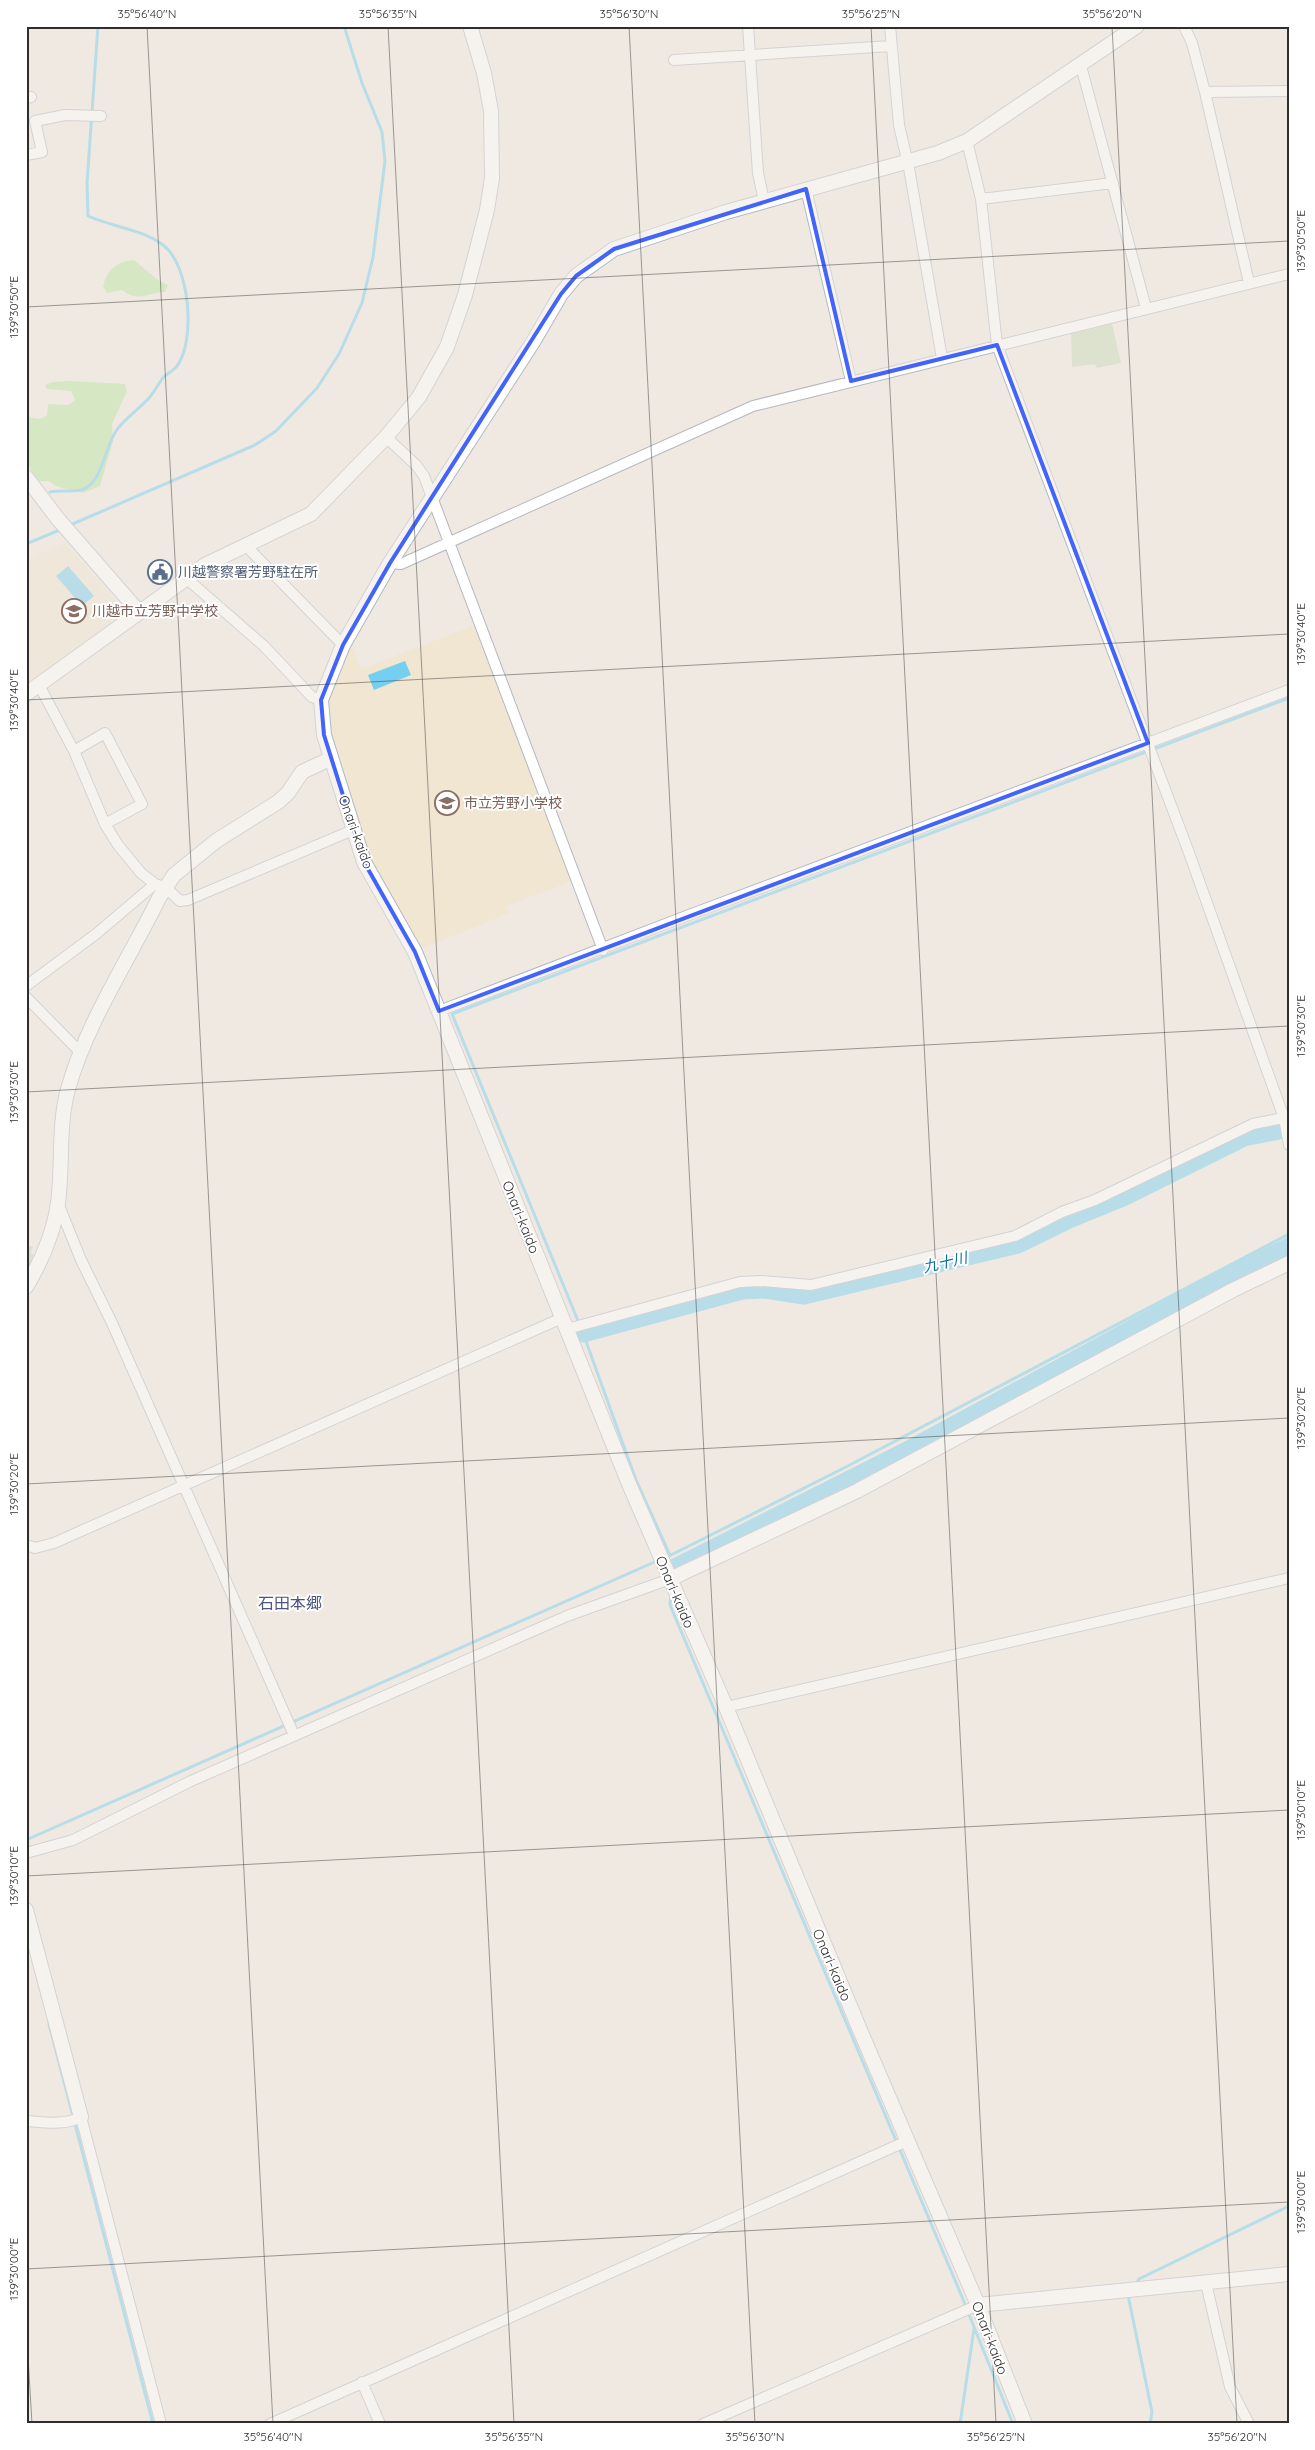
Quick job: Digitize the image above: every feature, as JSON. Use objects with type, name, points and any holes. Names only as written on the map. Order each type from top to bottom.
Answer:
[{"type":"street","points":[[26,694],[204,565],[311,514],[386,438],[419,397],[447,347],[465,295],[487,210],[492,178],[491,111],[484,73],[470,26]]},
{"type":"street","points":[[748,26],[758,173],[764,201]]},
{"type":"street","points":[[890,26],[897,109],[942,358]]},
{"type":"street","points":[[186,578],[264,646],[312,697],[321,700],[343,645],[390,563],[533,342],[561,294],[576,276],[614,249],[764,201],[938,153],[967,141],[1081,66],[1137,26]]},
{"type":"street","points":[[1184,26],[1192,43],[1205,92],[1249,283]]},
{"type":"street","points":[[674,60],[891,46]]},
{"type":"street","points":[[1081,66],[1146,308]]},
{"type":"street","points":[[1205,92],[1289,91]]},
{"type":"street","points":[[26,155],[42,152],[35,121],[66,115],[102,116]]},
{"type":"street","points":[[967,141],[981,199],[997,345],[1148,744],[1286,1118],[1289,1144]]},
{"type":"street","points":[[981,199],[1113,184]]},
{"type":"street","points":[[806,189],[850,381]]},
{"type":"street","points":[[390,563],[401,564],[450,543],[739,410],[942,358],[1289,274]]},
{"type":"street","points":[[386,438],[416,465],[424,476],[433,497],[602,950]]},
{"type":"street","points":[[26,477],[59,520],[139,612]]},
{"type":"street","points":[[248,543],[250,551],[343,645]]},
{"type":"street","points":[[38,684],[74,751],[104,824],[135,866],[180,901],[188,900],[353,830]]},
{"type":"street","points":[[438,1011],[1289,690]]},
{"type":"street","name":"Onari-kaido","points":[[321,700],[324,734],[330,759],[364,862],[415,952],[629,1484],[726,1707],[905,2142],[978,2305],[1025,2424]]},
{"type":"street","points":[[74,751],[105,733],[142,804],[104,824]]},
{"type":"street","points":[[26,986],[174,875],[216,841],[278,802],[288,793],[302,772],[330,759]]},
{"type":"street","points":[[26,1287],[40,1262],[58,1203],[62,1128],[68,1091],[80,1052],[160,885]]},
{"type":"street","points":[[28,1004],[80,1052]]},
{"type":"street","points":[[26,1545],[35,1548],[54,1543],[184,1485],[564,1324],[740,1282],[761,1281],[810,1284],[1015,1236],[1062,1212],[1095,1200],[1253,1124],[1286,1118]]},
{"type":"street","points":[[58,1203],[81,1260],[112,1323],[294,1734]]},
{"type":"street","points":[[26,1853],[72,1840],[191,1781],[294,1734],[567,1616],[670,1579],[857,1490],[1233,1290],[1289,1263]]},
{"type":"street","points":[[726,1707],[1289,1578]]},
{"type":"street","points":[[26,1910],[161,2424]]},
{"type":"street","points":[[26,2121],[62,2122],[72,2121],[81,2117]]},
{"type":"street","points":[[270,2424],[905,2142]]},
{"type":"street","points":[[703,2424],[978,2305],[1289,2274]]},
{"type":"street","points":[[1206,2283],[1230,2386],[1249,2424]]},
{"type":"street","points":[[362,2382],[380,2424]]},
{"type":"highlighted area","points":[[806,189],[851,381],[997,345],[1148,743],[439,1011],[415,952],[364,862],[324,735],[321,700],[343,645],[390,563],[561,294],[576,276],[614,249]]},
{"type":"shaded area","name":"川越市立芳野中学校","points":[[65,543],[122,608],[121,615],[26,683],[26,559]]},
{"type":"shaded area","name":"市立芳野小学校","points":[[476,625],[571,878],[570,882],[506,906],[509,913],[420,949],[369,856],[328,729],[327,702],[343,660],[352,646],[361,669]]},
{"type":"green space","points":[[134,260],[159,281],[168,285],[165,292],[138,297],[122,290],[107,293],[103,286],[110,271],[122,263]]},
{"type":"green space","points":[[1112,324],[1121,363],[1097,368],[1095,364],[1072,367],[1071,334]]},
{"type":"green space","points":[[53,382],[125,384],[127,391],[112,424],[113,441],[100,486],[83,493],[60,487],[49,481],[39,481],[27,459],[26,415],[39,419],[47,415],[48,404],[69,405],[75,400],[71,391],[47,389],[45,385]]},
{"type":"green space","points":[[26,1244],[33,1247],[31,1253],[35,1256],[28,1271]]},
{"type":"water","points":[[68,566],[94,596],[82,606],[56,576]]},
{"type":"water","points":[[405,661],[411,675],[374,690],[368,675]]},
{"type":"waterway","points":[[50,492],[81,490],[95,480],[114,434],[149,398],[164,377],[177,366],[187,339],[187,303],[184,285],[172,255],[163,245],[146,235],[88,216],[87,183],[98,26]]},
{"type":"waterway","points":[[68,526],[255,445],[276,431],[317,388],[339,354],[362,303],[373,257],[385,161],[382,132],[362,83],[344,26]]},
{"type":"waterway","points":[[26,544],[62,529]]},
{"type":"waterway","points":[[670,1555],[636,1480],[583,1333],[452,1014],[1289,698]]},
{"type":"waterway","name":"九十川","points":[[583,1333],[742,1290],[765,1289],[804,1295],[1018,1244],[1069,1219],[1123,1197],[1244,1137],[1289,1128]]},
{"type":"waterway","points":[[669,1556],[844,1468],[1289,1234]]},
{"type":"waterway","points":[[675,1568],[905,1452],[1236,1273],[1289,1247]]},
{"type":"waterway","points":[[26,1840],[659,1560]]},
{"type":"waterway","points":[[671,1594],[670,1605],[962,2297],[1013,2424]]},
{"type":"waterway","points":[[49,2024],[153,2424]]},
{"type":"waterway","points":[[1136,2284],[1139,2279],[1289,2206]]},
{"type":"waterway","points":[[1128,2295],[1152,2412],[1150,2424]]},
{"type":"waterway","points":[[960,2424],[974,2329]]},
{"type":"place","name":"川越警察署芳野駐在所","points":[[160,572]]},
{"type":"place","name":"川越市立芳野中学校","points":[[74,611]]},
{"type":"place","name":"市立芳野小学校","points":[[447,803]]},
{"type":"district","name":"石田本郷","points":[[290,1603]]}]
